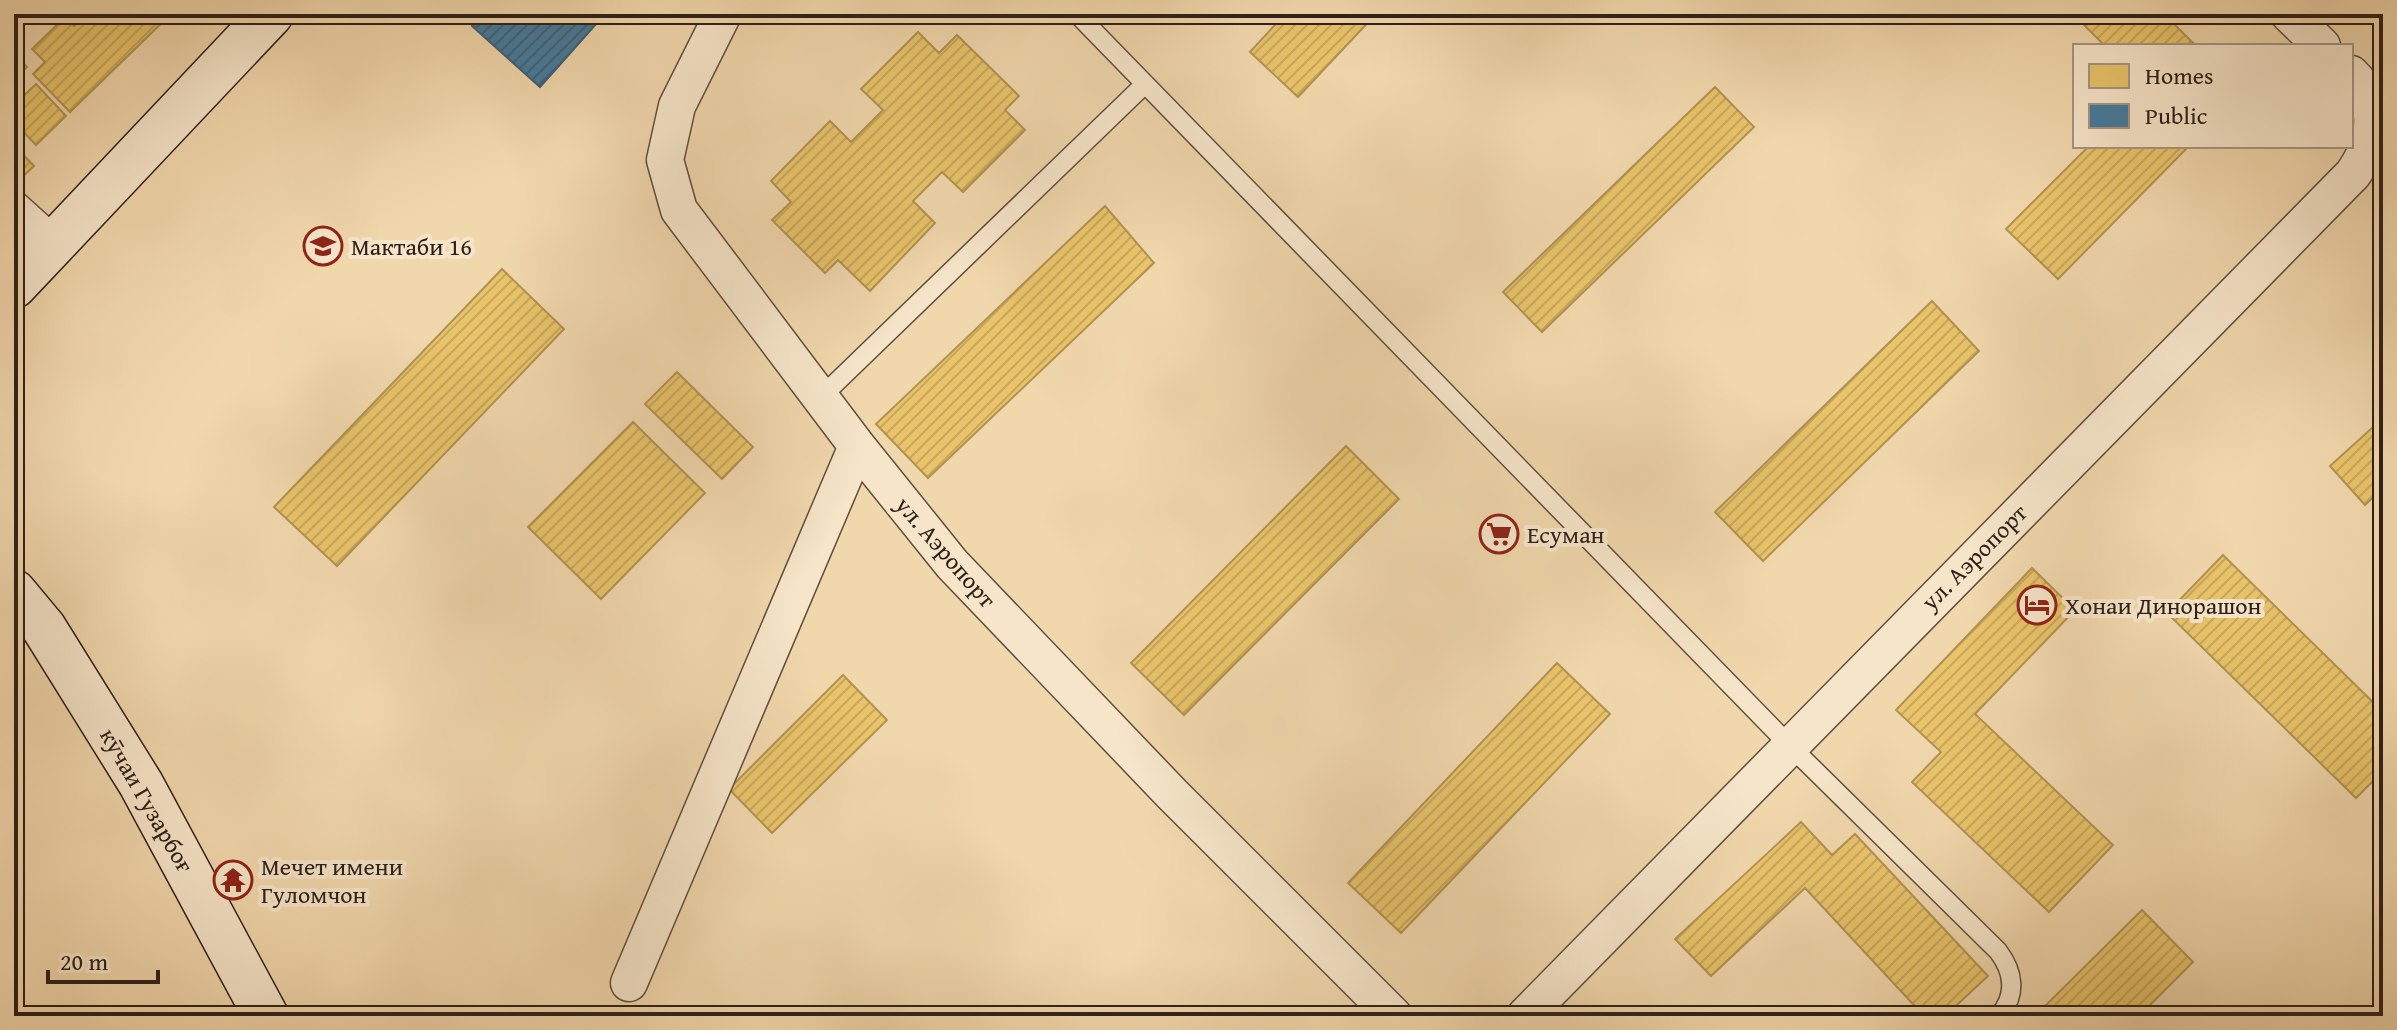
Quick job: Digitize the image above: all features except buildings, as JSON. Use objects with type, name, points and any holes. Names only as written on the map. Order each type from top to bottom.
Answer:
[{"type":"street","points":[[14,286],[271,14]]},
{"type":"street","name":"ул. Аэропорт","points":[[723,14],[677,106],[665,160],[679,210],[857,446],[952,564],[1172,794],[1394,1016]]},
{"type":"street","points":[[2289,14],[2320,44]]},
{"type":"street","name":"ул. Аэропорт","points":[[1525,1016],[2353,174],[2367,154],[2373,131],[2372,104],[2354,77]]},
{"type":"street","points":[[14,210],[54,246]]},
{"type":"street","points":[[629,983],[857,446]]},
{"type":"street","name":"кӯчаи Гузарбоғ","points":[[14,592],[44,628],[141,784],[253,1009]]},
{"type":"lane","points":[[1077,14],[1789,745],[1998,951],[2008,964],[2012,980],[2009,1005],[1999,1016]]},
{"type":"lane","points":[[820,398],[1145,84]]},
{"type":"place","name":"Мактаби 16","points":[[323,246]]},
{"type":"place","name":"Есуман","points":[[1499,534]]},
{"type":"place","name":"Хонаи Динорашон","points":[[2037,605]]},
{"type":"place","name":"Мечет имени Гуломчон","points":[[233,880]]}]
